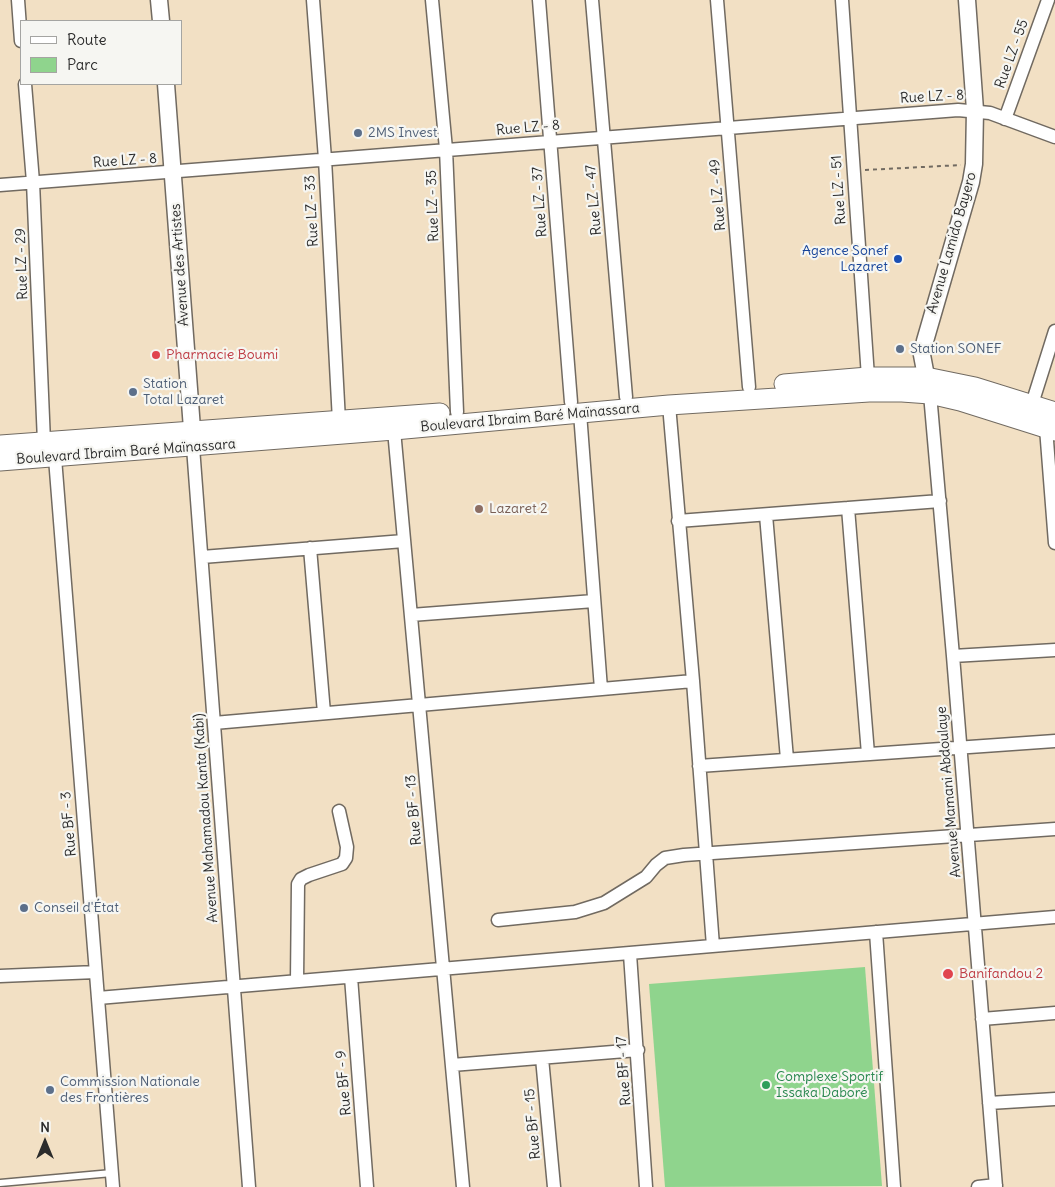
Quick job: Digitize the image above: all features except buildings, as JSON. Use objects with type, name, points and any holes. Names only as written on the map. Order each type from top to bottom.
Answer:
[{"type":"main road","name":"Boulevard Ibraim Baré Maïnassara","points":[[0,446],[44,442],[193,439],[394,430],[576,407],[626,397],[868,377],[928,386],[975,387],[1032,404],[1052,423]]},
{"type":"main road","name":"Boulevard Ibraim Baré Maïnassara","points":[[0,461],[55,458],[339,422],[457,412],[669,405],[843,393],[902,392],[928,386],[960,401],[1052,423]]},
{"type":"street","points":[[18,0],[20,27]]},
{"type":"street","points":[[159,0],[161,20]]},
{"type":"street","name":"Rue LZ - 33","points":[[313,0],[339,422]]},
{"type":"street","name":"Rue LZ - 35","points":[[432,0],[446,150],[457,412]]},
{"type":"street","name":"Rue LZ - 37","points":[[539,0],[594,601],[600,689]]},
{"type":"street","name":"Rue LZ - 47","points":[[592,0],[626,397]]},
{"type":"street","name":"Rue LZ - 49","points":[[717,0],[749,387]]},
{"type":"street","name":"Rue LZ - 51","points":[[842,0],[868,377]]},
{"type":"street","name":"Avenue Lamido Bayero","points":[[928,386],[922,356],[924,341],[971,182],[974,164],[974,110],[967,0]]},
{"type":"street","name":"Rue LZ - 55","points":[[1005,119],[1048,0]]},
{"type":"street","name":"Rue LZ - 29","points":[[25,85],[33,182],[44,442]]},
{"type":"street","name":"Avenue des Artistes","points":[[166,85],[193,439]]},
{"type":"street","name":"Rue LZ - 8","points":[[0,185],[958,110],[990,113],[1055,137]]},
{"type":"street","points":[[1032,404],[1055,331]]},
{"type":"street","name":"Avenue Mamani Abdoulaye","points":[[928,386],[940,501],[961,748],[996,1186]]},
{"type":"street","points":[[669,405],[693,681],[713,946]]},
{"type":"street","points":[[1052,423],[1055,543]]},
{"type":"street","name":"Rue BF - 13","points":[[394,430],[463,1187]]},
{"type":"street","name":"Avenue Mahamadou Kanta (Kabi)","points":[[193,439],[250,1187]]},
{"type":"street","name":"Rue BF - 3","points":[[55,458],[113,1187]]},
{"type":"street","points":[[678,521],[940,501]]},
{"type":"street","points":[[848,508],[868,754]]},
{"type":"street","points":[[766,515],[787,759]]},
{"type":"street","points":[[202,557],[404,541]]},
{"type":"street","points":[[310,548],[324,713]]},
{"type":"street","points":[[411,615],[594,601]]},
{"type":"street","points":[[953,656],[1055,650]]},
{"type":"street","points":[[214,723],[693,681]]},
{"type":"street","points":[[699,766],[1055,741]]},
{"type":"street","points":[[297,981],[298,884],[309,875],[342,864],[346,858],[347,848],[339,811]]},
{"type":"street","points":[[498,920],[575,912],[604,903],[646,877],[665,858],[684,855],[1055,829]]},
{"type":"street","points":[[98,998],[1055,918]]},
{"type":"street","points":[[876,932],[894,1187]]},
{"type":"street","name":"Rue BF - 17","points":[[630,954],[646,1187]]},
{"type":"street","points":[[0,976],[96,972]]},
{"type":"street","name":"Rue BF - 9","points":[[351,977],[367,1187]]},
{"type":"street","points":[[982,1019],[1055,1013]]},
{"type":"street","points":[[452,1065],[638,1050]]},
{"type":"street","name":"Rue BF - 15","points":[[542,1058],[554,1187]]},
{"type":"street","points":[[989,1103],[1055,1099]]},
{"type":"street","points":[[978,1187],[996,1186]]},
{"type":"lane","points":[[0,1183],[9,1185],[112,1173]]},
{"type":"path","points":[[853,170],[974,164]]},
{"type":"green space","name":"Complexe Sportif Issaka Daboré","points":[[865,967],[882,1186],[665,1187],[649,984]]},
{"type":"place","name":"2MS Invest","points":[[358,133]]},
{"type":"place","name":"Agence Sonef Lazaret","points":[[898,259]]},
{"type":"place","name":"Station SONEF","points":[[900,349]]},
{"type":"place","name":"Pharmacie Boumi","points":[[156,355]]},
{"type":"place","name":"Station Total Lazaret","points":[[133,392]]},
{"type":"place","name":"Lazaret 2","points":[[479,509]]},
{"type":"place","name":"Conseil d'État","points":[[24,908]]},
{"type":"place","name":"Banifandou 2","points":[[948,974]]},
{"type":"place","name":"Complexe Sportif Issaka Daboré","points":[[766,1085]]},
{"type":"place","name":"Commission Nationale des Frontières","points":[[50,1090]]}]
